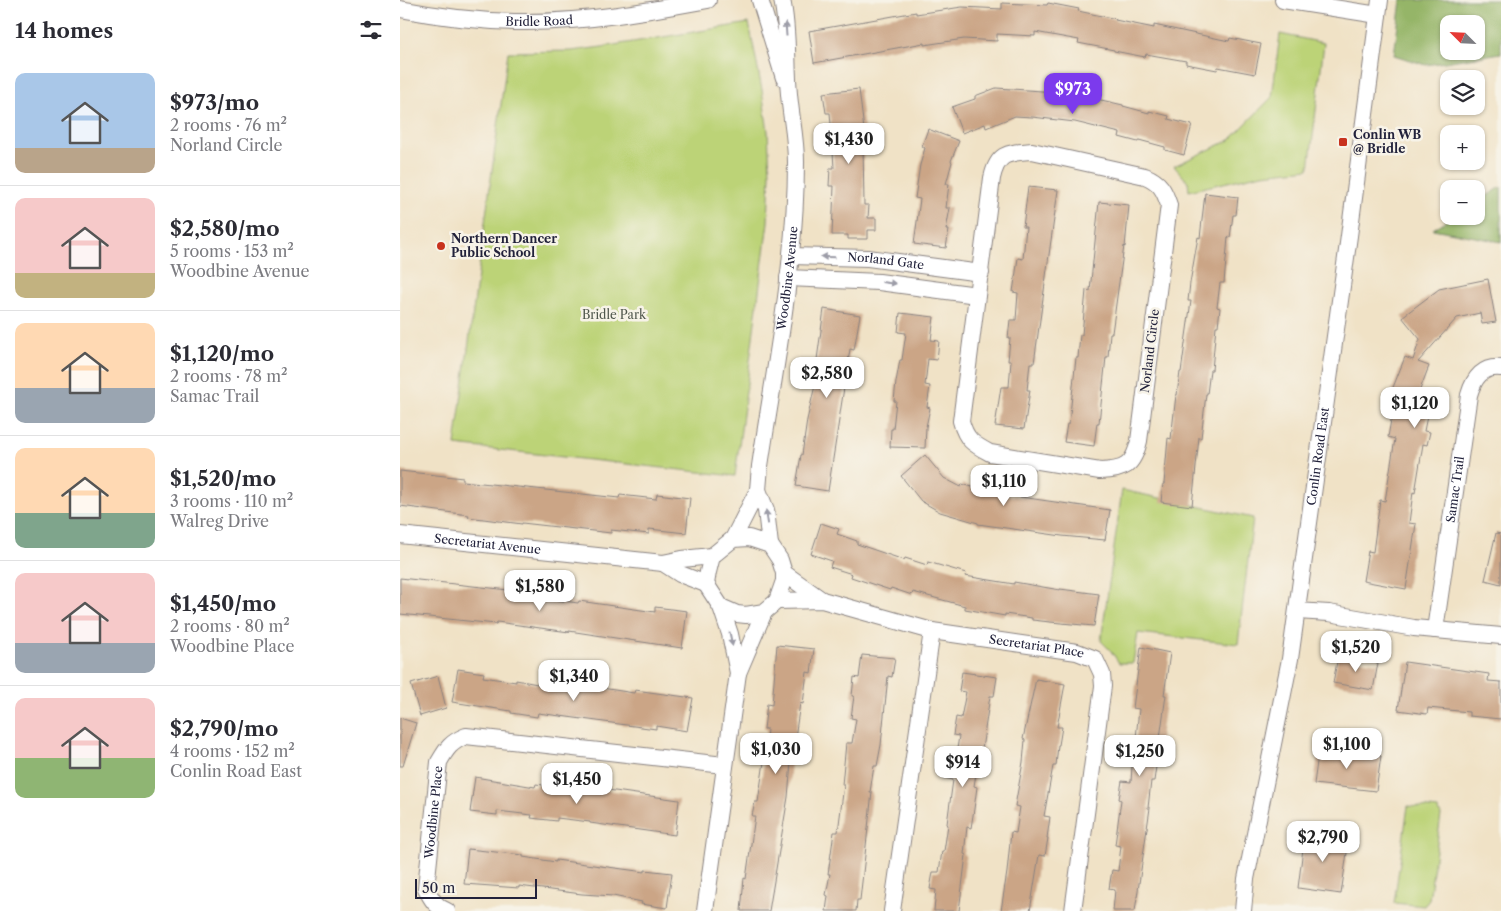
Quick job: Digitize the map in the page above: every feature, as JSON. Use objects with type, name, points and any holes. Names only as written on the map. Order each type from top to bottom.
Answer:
[{"type":"street","name":"Bridle Road","points":[[400,9],[471,19],[525,22],[623,14],[708,0]]},
{"type":"street","name":"Woodbine Avenue","points":[[760,0],[789,94]]},
{"type":"street","name":"Woodbine Avenue","points":[[733,539],[758,490],[791,256],[796,199],[796,160],[782,0]]},
{"type":"street","points":[[1283,0],[1379,7]]},
{"type":"street","name":"Conlin Road East","points":[[1243,911],[1246,879],[1290,658],[1379,7]]},
{"type":"street","name":"Norland Circle","points":[[1032,151],[1145,176],[1153,179],[1160,185],[1169,205],[1139,441],[1135,455],[1127,466],[1115,471],[1100,471],[990,453],[975,446],[965,434],[961,421],[981,272],[992,178],[1000,157],[1012,152],[1032,151]]},
{"type":"street","name":"Norland Gate","points":[[791,256],[868,258],[981,272]]},
{"type":"street","name":"Norland Gate","points":[[788,278],[879,282],[977,294]]},
{"type":"street","name":"Samac Trail","points":[[1435,630],[1469,395],[1478,375],[1485,370],[1501,368]]},
{"type":"street","name":"Woodbine Avenue","points":[[758,490],[766,510],[770,545]]},
{"type":"street","name":"Secretariat Avenue","points":[[400,535],[663,563],[712,556]]},
{"type":"street","points":[[705,911],[738,673],[764,612],[777,601],[784,581],[780,560],[770,545],[749,538],[733,539],[712,556],[706,584],[721,607],[730,634],[738,673]]},
{"type":"street","name":"Secretariat Avenue","points":[[663,563],[680,574],[706,584]]},
{"type":"street","name":"Secretariat Place","points":[[784,573],[822,600]]},
{"type":"street","name":"Secretariat Place","points":[[777,601],[822,600],[932,631],[1078,652],[1095,659],[1102,674],[1103,686],[1073,911]]},
{"type":"street","points":[[721,607],[737,614],[746,615],[764,612]]},
{"type":"street","points":[[1296,611],[1328,613],[1435,630],[1501,636]]},
{"type":"street","points":[[892,911],[932,631]]},
{"type":"street","name":"Woodbine Place","points":[[447,911],[441,909],[431,900],[426,888],[439,762],[445,751],[455,741],[466,736],[724,765]]},
{"type":"green space","points":[[1401,0],[1501,0],[1501,53],[1485,56],[1485,15],[1440,15],[1440,60],[1457,60],[1426,65],[1394,55]]},
{"type":"green space","name":"Bridle Park","points":[[749,23],[768,132],[770,174],[768,222],[735,476],[455,445],[508,52],[571,51]]},
{"type":"green space","points":[[1280,34],[1324,43],[1309,169],[1262,174],[1189,191],[1188,182],[1174,166],[1230,140],[1272,97]]},
{"type":"green space","points":[[1501,187],[1501,242],[1433,229],[1440,225],[1485,225],[1485,197]]},
{"type":"green space","points":[[1122,490],[1253,518],[1238,644],[1138,633],[1133,663],[1119,663],[1101,641]]},
{"type":"green space","points":[[1408,806],[1438,809],[1441,815],[1429,900],[1424,906],[1394,903]]},
{"type":"building","points":[[1002,3],[1047,5],[1048,3],[1154,28],[1154,25],[1229,41],[1230,38],[1261,44],[1255,74],[1218,67],[1217,70],[1186,64],[1186,61],[1146,54],[1145,57],[1078,43],[1079,40],[1035,32],[1035,36],[997,34],[997,41],[964,39],[924,45],[924,43],[814,63],[809,31],[916,12],[916,14],[962,7],[1002,9]]},
{"type":"building","points":[[996,88],[1057,92],[1057,90],[1075,90],[1075,94],[1149,113],[1149,111],[1169,116],[1168,119],[1192,125],[1184,155],[1165,150],[1165,147],[1119,137],[1120,133],[1075,122],[1032,117],[1015,116],[986,128],[985,124],[962,133],[952,107],[975,99],[975,96]]},
{"type":"building","points":[[859,89],[864,130],[875,129],[876,142],[863,143],[864,205],[869,205],[868,218],[876,218],[876,230],[868,230],[868,239],[848,239],[848,235],[832,235],[834,186],[829,186],[830,168],[834,168],[832,136],[830,113],[826,113],[823,93]]},
{"type":"building","points":[[928,129],[959,141],[951,161],[946,184],[949,184],[946,208],[950,208],[946,230],[949,230],[946,248],[914,244],[920,199],[915,198],[920,165],[925,148],[922,146]]},
{"type":"building","points":[[1028,187],[1058,190],[1034,363],[1030,363],[1027,390],[1030,390],[1024,429],[995,426],[1001,387],[1009,387],[1011,361],[1008,361],[1010,338],[1008,338],[1010,320],[1016,320],[1018,293],[1013,292],[1018,258],[1023,259],[1026,227],[1023,227]]},
{"type":"building","points":[[1205,193],[1238,197],[1236,215],[1233,215],[1230,238],[1228,237],[1224,283],[1220,283],[1217,307],[1220,308],[1218,326],[1216,326],[1212,370],[1210,370],[1206,394],[1201,438],[1199,437],[1192,506],[1161,502],[1168,438],[1171,439],[1191,301],[1188,301],[1190,283],[1198,237],[1200,238]]},
{"type":"building","points":[[1099,202],[1129,205],[1125,247],[1112,333],[1110,333],[1108,357],[1106,357],[1099,423],[1097,423],[1094,446],[1064,442],[1067,424],[1069,424],[1076,358],[1078,358],[1080,335],[1082,335],[1086,290],[1090,291]]},
{"type":"building","points":[[1488,279],[1496,322],[1482,324],[1480,313],[1457,318],[1418,362],[1429,366],[1413,408],[1428,411],[1424,431],[1430,432],[1427,445],[1423,444],[1415,493],[1413,492],[1409,523],[1416,524],[1406,589],[1363,581],[1368,551],[1373,552],[1380,500],[1385,501],[1395,439],[1388,437],[1396,392],[1392,390],[1405,357],[1413,360],[1420,339],[1402,317],[1439,289]]},
{"type":"building","points":[[824,309],[860,315],[854,350],[850,349],[828,491],[796,486],[807,420],[816,381],[814,381]]},
{"type":"building","points":[[900,313],[934,317],[931,340],[939,341],[937,360],[928,359],[925,385],[930,386],[927,407],[930,408],[926,427],[925,448],[890,447],[896,401],[894,401],[896,382],[906,333],[898,332]]},
{"type":"building","points":[[925,455],[944,478],[961,487],[962,484],[993,493],[1110,510],[1105,540],[978,524],[940,512],[921,501],[901,476]]},
{"type":"building","points":[[400,471],[463,478],[463,481],[619,498],[620,495],[656,499],[657,494],[690,498],[686,533],[649,529],[649,534],[611,530],[611,533],[522,524],[400,506]]},
{"type":"building","points":[[821,523],[839,529],[837,534],[857,541],[857,544],[904,560],[905,558],[927,565],[928,562],[966,573],[965,576],[1099,594],[1094,626],[1032,620],[1032,618],[1005,614],[1005,616],[965,609],[965,606],[913,592],[912,595],[891,588],[890,590],[851,577],[852,574],[830,567],[832,561],[811,554]]},
{"type":"building","points":[[1496,533],[1501,534],[1501,584],[1485,580]]},
{"type":"building","points":[[400,578],[500,589],[535,594],[535,597],[655,612],[655,607],[687,611],[682,648],[497,622],[496,624],[400,614]]},
{"type":"building","points":[[777,645],[814,649],[811,673],[807,672],[803,704],[800,703],[795,738],[798,738],[795,763],[791,762],[788,797],[769,911],[741,911],[744,878],[746,879],[755,816],[752,816],[755,802],[758,802],[764,762],[767,729],[764,729],[767,704],[772,705]]},
{"type":"building","points":[[1141,647],[1170,653],[1164,695],[1166,695],[1154,781],[1151,781],[1148,808],[1150,808],[1135,911],[1113,911],[1115,890],[1109,889],[1112,870],[1118,871],[1121,846],[1115,845],[1122,781],[1131,782],[1133,750],[1127,748],[1129,737],[1136,738],[1139,709],[1133,708]]},
{"type":"building","points":[[862,655],[895,658],[892,677],[888,676],[881,745],[877,766],[874,766],[870,792],[872,792],[860,900],[857,900],[856,911],[826,911],[828,896],[826,895],[830,874],[828,874],[834,832],[838,832],[844,785],[842,785],[846,743],[852,743],[856,719],[851,718],[854,677],[859,678]]},
{"type":"building","points":[[1338,656],[1378,663],[1373,690],[1333,683]]},
{"type":"building","points":[[1405,662],[1489,674],[1488,681],[1501,682],[1501,719],[1469,716],[1469,712],[1428,708],[1427,714],[1398,710]]},
{"type":"building","points":[[458,669],[484,673],[483,677],[516,682],[516,680],[575,691],[576,684],[634,693],[635,690],[693,698],[687,731],[656,726],[656,729],[538,713],[537,717],[452,702]]},
{"type":"building","points":[[962,672],[997,677],[994,696],[990,696],[980,762],[978,762],[974,786],[977,787],[971,828],[967,827],[964,854],[966,855],[959,911],[934,911],[936,890],[930,889],[933,872],[939,872],[948,825],[953,780],[944,778],[948,760],[955,762],[959,736],[953,735],[956,717],[961,718],[966,692],[959,691]]},
{"type":"building","points":[[438,676],[446,708],[420,716],[411,684]]},
{"type":"building","points":[[1036,679],[1065,684],[1057,727],[1062,727],[1056,766],[1053,766],[1044,816],[1050,817],[1048,838],[1045,856],[1039,855],[1030,911],[1001,911],[1011,832],[1016,833],[1020,807],[1015,806],[1023,762],[1025,740],[1023,739]]},
{"type":"building","points":[[400,718],[416,723],[403,766],[400,766]]},
{"type":"building","points":[[1319,748],[1381,756],[1376,791],[1314,784]]},
{"type":"building","points":[[475,777],[535,787],[536,784],[564,788],[565,784],[679,800],[675,835],[557,818],[557,821],[531,818],[532,815],[497,811],[497,815],[470,812]]},
{"type":"building","points":[[1305,833],[1349,839],[1341,894],[1298,888]]},
{"type":"building","points":[[468,849],[523,855],[523,857],[556,862],[556,860],[645,872],[645,870],[672,873],[667,908],[641,904],[642,902],[613,896],[519,886],[519,888],[464,884]]},
{"type":"place","name":"Conlin WB @ Bridle","points":[[1343,142]]},
{"type":"place","name":"Northern Dancer Public School","points":[[441,246]]}]
